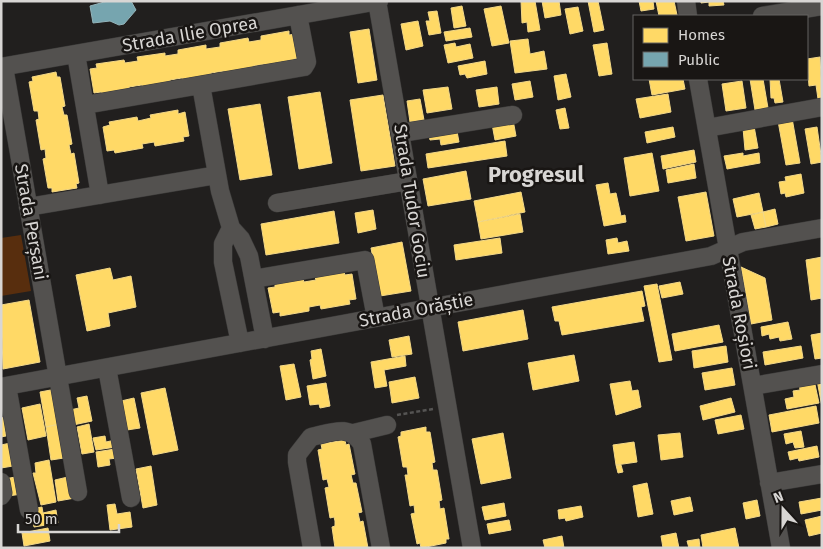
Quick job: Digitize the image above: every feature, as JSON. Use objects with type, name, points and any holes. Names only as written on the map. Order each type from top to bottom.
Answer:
[{"type":"street","name":"Strada Ilie Oprea","points":[[3,67],[378,1]]},
{"type":"street","name":"Strada Tudor Gociu","points":[[378,1],[472,548]]},
{"type":"street","points":[[686,1],[688,15]]},
{"type":"street","points":[[768,15],[822,6]]},
{"type":"street","points":[[85,105],[306,65],[298,15]]},
{"type":"street","points":[[76,54],[100,195]]},
{"type":"street","name":"Strada Perșani","points":[[3,67],[78,492]]},
{"type":"street","name":"Strada Roșiori","points":[[698,80],[781,548]]},
{"type":"street","points":[[201,85],[216,175],[231,228],[241,239],[254,279],[265,339]]},
{"type":"street","points":[[707,128],[822,107]]},
{"type":"street","points":[[401,133],[513,115]]},
{"type":"street","points":[[28,207],[216,175]]},
{"type":"street","points":[[277,203],[408,181]]},
{"type":"street","points":[[231,228],[223,244],[223,262],[240,343]]},
{"type":"street","name":"Strada Orăștie","points":[[29,510],[4,387],[711,256],[743,242],[822,228]]},
{"type":"street","points":[[254,279],[365,260],[376,318]]},
{"type":"street","points":[[107,368],[131,498]]},
{"type":"street","points":[[752,386],[822,374]]},
{"type":"street","points":[[312,548],[297,462],[298,455],[311,437],[343,430],[354,433],[387,425]]},
{"type":"street","points":[[354,433],[362,444],[381,548]]},
{"type":"street","points":[[770,484],[822,474]]},
{"type":"street","points":[[1,482],[3,493],[1,496]]},
{"type":"path","points":[[387,425],[395,415],[447,406]]},
{"type":"shaded area","points":[[21,235],[31,291],[1,296],[1,238]]},
{"type":"building: Homes","points":[[521,1],[535,1],[540,30],[528,32],[527,22],[522,23]]},
{"type":"building: Homes","points":[[542,1],[559,1],[561,15],[545,18]]},
{"type":"building: Homes","points":[[588,1],[598,1],[604,30],[594,32]]},
{"type":"building: Homes","points":[[639,1],[653,1],[654,9],[641,11]]},
{"type":"building: Homes","points":[[656,1],[674,1],[677,15],[659,15]]},
{"type":"building: Homes","points":[[701,1],[723,1],[724,5],[709,6],[709,2],[701,3]]},
{"type":"building: Homes","points":[[462,6],[466,26],[454,28],[451,8]]},
{"type":"building: Homes","points":[[501,6],[509,43],[492,46],[484,9]]},
{"type":"building: Homes","points":[[578,7],[583,31],[570,34],[565,9]]},
{"type":"building: Homes","points":[[437,11],[441,33],[429,35],[426,21],[430,21],[428,12]]},
{"type":"building: Homes","points":[[418,21],[423,46],[406,50],[401,24]]},
{"type":"building: Homes","points":[[470,28],[472,37],[446,41],[444,32]]},
{"type":"building: Homes","points":[[369,29],[377,80],[358,83],[350,32]]},
{"type":"building: Homes","points":[[289,31],[289,35],[296,34],[300,58],[294,59],[295,63],[266,68],[265,64],[253,66],[254,70],[225,75],[225,71],[211,73],[212,77],[183,82],[182,78],[170,80],[171,84],[142,89],[142,85],[129,87],[130,91],[102,95],[101,92],[94,93],[90,69],[97,68],[96,64],[124,60],[125,63],[138,61],[137,57],[165,53],[165,56],[178,54],[178,50],[206,45],[206,49],[220,47],[220,43],[248,38],[249,42],[261,40],[261,36]]},
{"type":"building: Homes","points":[[528,39],[530,54],[544,51],[547,69],[515,73],[510,41]]},
{"type":"building: Homes","points":[[455,43],[456,47],[470,44],[473,58],[448,63],[444,45]]},
{"type":"building: Homes","points":[[607,43],[612,74],[599,76],[593,45]]},
{"type":"building: Homes","points":[[820,57],[822,99],[818,99],[816,85],[809,86],[808,59]]},
{"type":"building: Homes","points":[[485,61],[487,74],[467,78],[465,74],[460,75],[458,66]]},
{"type":"building: Homes","points":[[56,72],[57,77],[60,77],[65,106],[62,107],[64,115],[67,115],[72,144],[69,145],[71,154],[74,153],[79,183],[76,184],[77,188],[52,192],[52,188],[48,188],[43,159],[46,158],[45,149],[41,150],[36,120],[39,119],[38,111],[34,111],[29,82],[33,81],[32,77]]},
{"type":"building: Homes","points":[[566,74],[571,97],[558,100],[554,76]]},
{"type":"building: Homes","points":[[649,80],[683,80],[685,89],[652,95]]},
{"type":"building: Homes","points":[[750,80],[763,80],[768,108],[755,110]]},
{"type":"building: Homes","points":[[770,80],[779,80],[783,102],[775,103],[774,98],[771,98]]},
{"type":"building: Homes","points":[[530,81],[533,97],[515,100],[512,84]]},
{"type":"building: Homes","points":[[742,81],[746,108],[726,111],[722,84]]},
{"type":"building: Homes","points":[[448,87],[452,109],[427,113],[423,90]]},
{"type":"building: Homes","points":[[497,87],[499,104],[479,107],[476,90]]},
{"type":"building: Homes","points":[[320,92],[332,163],[299,169],[288,97]]},
{"type":"building: Homes","points":[[668,94],[671,112],[640,118],[636,99]]},
{"type":"building: Homes","points":[[383,95],[395,166],[361,171],[350,100]]},
{"type":"building: Homes","points":[[420,99],[424,120],[410,122],[407,101]]},
{"type":"building: Homes","points":[[260,104],[272,175],[240,180],[228,109]]},
{"type":"building: Homes","points":[[565,108],[569,128],[560,129],[556,110]]},
{"type":"building: Homes","points":[[178,110],[178,114],[185,112],[189,136],[183,137],[184,141],[155,146],[154,142],[142,144],[143,148],[115,153],[114,150],[107,151],[103,127],[110,125],[109,122],[137,117],[138,121],[151,118],[150,115]]},
{"type":"building: Homes","points":[[792,118],[800,163],[786,165],[778,121]]},
{"type":"building: Homes","points":[[513,120],[516,136],[495,140],[492,124]]},
{"type":"building: Homes","points":[[456,126],[459,142],[441,145],[440,139],[430,140],[428,131]]},
{"type":"building: Homes","points":[[754,126],[758,148],[745,150],[743,128]]},
{"type":"building: Homes","points":[[673,127],[675,137],[647,143],[645,132]]},
{"type":"building: Homes","points":[[817,127],[822,162],[811,164],[805,129]]},
{"type":"building: Homes","points":[[505,141],[507,156],[428,168],[426,154]]},
{"type":"building: Homes","points":[[694,150],[696,162],[663,169],[661,156]]},
{"type":"building: Homes","points":[[652,153],[659,191],[630,196],[624,158]]},
{"type":"building: Homes","points":[[743,153],[743,156],[759,153],[760,163],[727,169],[724,156]]},
{"type":"building: Homes","points":[[694,164],[696,178],[668,183],[666,170]]},
{"type":"building: Homes","points":[[466,171],[471,199],[428,206],[423,179]]},
{"type":"building: Homes","points":[[801,174],[804,193],[786,197],[785,193],[781,194],[779,182],[786,181],[785,177]]},
{"type":"building: Homes","points":[[608,183],[610,194],[616,193],[621,216],[625,215],[626,222],[604,226],[596,185]]},
{"type":"building: Homes","points":[[521,192],[525,212],[478,222],[474,201]]},
{"type":"building: Homes","points":[[706,192],[714,236],[686,241],[678,197]]},
{"type":"building: Homes","points":[[759,193],[763,212],[737,217],[733,199]]},
{"type":"building: Homes","points":[[775,209],[778,224],[766,227],[763,212]]},
{"type":"building: Homes","points":[[373,210],[376,229],[358,233],[355,213]]},
{"type":"building: Homes","points":[[334,211],[339,243],[266,255],[261,224]]},
{"type":"building: Homes","points":[[763,212],[766,227],[755,229],[751,215]]},
{"type":"building: Homes","points":[[520,214],[523,232],[481,239],[478,222]]},
{"type":"building: Homes","points":[[500,238],[502,253],[456,260],[454,245]]},
{"type":"building: Homes","points":[[617,238],[618,243],[627,241],[629,251],[608,254],[606,240]]},
{"type":"building: Homes","points":[[402,242],[411,291],[380,296],[371,248]]},
{"type":"building: Homes","points":[[822,257],[822,298],[811,300],[806,260]]},
{"type":"building: Homes","points":[[741,267],[765,278],[772,320],[751,324]]},
{"type":"building: Homes","points":[[110,268],[113,280],[131,276],[136,307],[108,313],[110,326],[87,331],[76,275]]},
{"type":"building: Homes","points":[[344,272],[345,275],[352,274],[356,299],[349,300],[350,304],[321,309],[320,305],[309,307],[309,311],[280,316],[280,312],[273,313],[268,288],[275,287],[275,284],[303,279],[304,282],[316,280],[315,277]]},
{"type":"building: Homes","points":[[680,282],[683,294],[662,298],[659,286]]},
{"type":"building: Homes","points":[[657,284],[672,360],[659,362],[644,286]]},
{"type":"building: Homes","points":[[642,291],[645,306],[641,307],[644,321],[562,335],[559,321],[555,321],[552,307]]},
{"type":"building: Homes","points":[[29,300],[40,362],[3,369],[1,305]]},
{"type":"building: Homes","points":[[523,310],[528,339],[463,351],[458,322]]},
{"type":"building: Homes","points":[[788,322],[792,339],[780,341],[779,337],[770,339],[769,334],[762,336],[761,327]]},
{"type":"building: Homes","points":[[719,325],[723,342],[675,351],[672,334]]},
{"type":"building: Homes","points":[[822,333],[822,358],[815,359],[811,335]]},
{"type":"building: Homes","points":[[409,336],[412,354],[392,357],[389,340]]},
{"type":"building: Homes","points":[[726,346],[728,362],[694,368],[692,351]]},
{"type":"building: Homes","points":[[801,346],[803,358],[765,365],[763,352]]},
{"type":"building: Homes","points":[[321,349],[326,376],[313,379],[310,360],[312,359],[311,351]]},
{"type":"building: Homes","points":[[574,355],[579,381],[533,390],[528,363]]},
{"type":"building: Homes","points":[[405,356],[406,366],[384,370],[387,386],[375,388],[371,362]]},
{"type":"building: Homes","points":[[294,364],[301,397],[286,400],[280,366]]},
{"type":"building: Homes","points":[[732,368],[735,385],[705,390],[702,373]]},
{"type":"building: Homes","points":[[415,377],[419,398],[392,403],[389,382]]},
{"type":"building: Homes","points":[[822,379],[822,407],[817,380]]},
{"type":"building: Homes","points":[[814,380],[819,403],[787,409],[785,399],[794,397],[793,391],[800,390],[799,383]]},
{"type":"building: Homes","points":[[630,381],[632,391],[638,390],[641,407],[616,415],[610,384]]},
{"type":"building: Homes","points":[[326,383],[330,406],[320,408],[319,404],[310,405],[307,386]]},
{"type":"building: Homes","points":[[165,388],[178,450],[153,455],[141,393]]},
{"type":"building: Homes","points":[[56,389],[64,423],[46,427],[40,392]]},
{"type":"building: Homes","points":[[87,396],[92,421],[73,425],[70,410],[79,408],[77,398]]},
{"type":"building: Homes","points":[[134,398],[140,428],[127,430],[121,401]]},
{"type":"building: Homes","points":[[731,398],[735,412],[703,420],[700,406]]},
{"type":"building: Homes","points":[[40,404],[46,436],[28,440],[22,408]]},
{"type":"building: Homes","points":[[816,406],[819,423],[772,432],[769,415]]},
{"type":"building: Homes","points":[[741,415],[744,429],[718,434],[715,420]]},
{"type":"building: Homes","points":[[7,417],[9,428],[5,429],[6,436],[1,437],[1,418]]},
{"type":"building: Homes","points":[[64,423],[64,458],[51,460],[46,427]]},
{"type":"building: Homes","points":[[89,424],[94,452],[82,454],[77,427]]},
{"type":"building: Homes","points":[[426,427],[426,432],[430,432],[435,462],[432,463],[433,470],[437,470],[442,500],[439,501],[440,509],[444,508],[449,539],[446,539],[446,543],[421,548],[420,543],[417,544],[411,514],[415,513],[414,505],[410,506],[405,475],[408,475],[407,467],[403,467],[398,437],[401,436],[401,432]]},
{"type":"building: Homes","points":[[801,431],[804,447],[795,448],[793,442],[786,444],[784,434]]},
{"type":"building: Homes","points":[[503,433],[511,478],[481,484],[472,439]]},
{"type":"building: Homes","points":[[680,433],[683,457],[661,460],[658,435]]},
{"type":"building: Homes","points":[[105,436],[106,442],[115,440],[116,447],[96,450],[93,438]]},
{"type":"building: Homes","points":[[345,440],[346,445],[349,444],[355,474],[351,475],[353,483],[356,483],[362,512],[358,513],[360,522],[363,521],[368,548],[335,548],[332,527],[335,526],[335,521],[334,517],[330,518],[325,488],[329,487],[327,479],[323,480],[318,450],[322,449],[321,444]]},
{"type":"building: Homes","points":[[15,442],[19,465],[1,468],[1,445]]},
{"type":"building: Homes","points":[[634,442],[637,462],[616,465],[613,445]]},
{"type":"building: Homes","points":[[817,446],[819,457],[799,461],[798,458],[790,460],[788,452]]},
{"type":"building: Homes","points":[[115,449],[117,458],[109,459],[110,465],[98,467],[96,452]]},
{"type":"building: Homes","points":[[49,460],[56,502],[41,505],[33,473],[36,473],[35,463]]},
{"type":"building: Homes","points":[[616,465],[621,465],[623,472],[618,473]]},
{"type":"building: Homes","points":[[151,466],[157,505],[143,508],[136,469]]},
{"type":"building: Homes","points":[[72,476],[75,498],[58,501],[55,480]]},
{"type":"building: Homes","points":[[15,477],[22,494],[8,496],[5,479]]},
{"type":"building: Homes","points":[[647,483],[653,514],[638,517],[633,486]]},
{"type":"building: Homes","points":[[690,497],[693,511],[674,515],[671,501]]},
{"type":"building: Homes","points":[[822,498],[822,510],[801,514],[799,502]]},
{"type":"building: Homes","points":[[757,500],[760,516],[746,519],[743,503]]},
{"type":"building: Homes","points":[[504,503],[506,516],[485,520],[482,507]]},
{"type":"building: Homes","points":[[115,504],[117,514],[130,512],[132,527],[110,530],[107,505]]},
{"type":"building: Homes","points":[[581,506],[583,517],[566,521],[565,518],[559,519],[558,510]]},
{"type":"building: Homes","points":[[42,507],[43,513],[56,510],[58,523],[34,527],[31,509]]},
{"type":"building: Homes","points":[[822,516],[822,533],[809,536],[805,520]]},
{"type":"building: Homes","points":[[509,520],[511,530],[489,534],[487,524]]},
{"type":"building: Homes","points":[[48,528],[50,541],[24,546],[22,533]]},
{"type":"building: Homes","points":[[735,528],[739,548],[703,548],[701,535]]},
{"type":"building: Homes","points":[[676,533],[679,548],[663,548],[661,536]]},
{"type":"building: Homes","points":[[562,536],[564,548],[545,548],[543,540]]},
{"type":"building: Homes","points":[[699,539],[700,548],[689,548],[687,541]]},
{"type":"building: Public","points":[[108,1],[131,1],[136,10],[124,24],[119,25],[110,21],[93,23],[90,6]]},
{"type":"district","name":"Progresul","points":[[536,174]]}]
